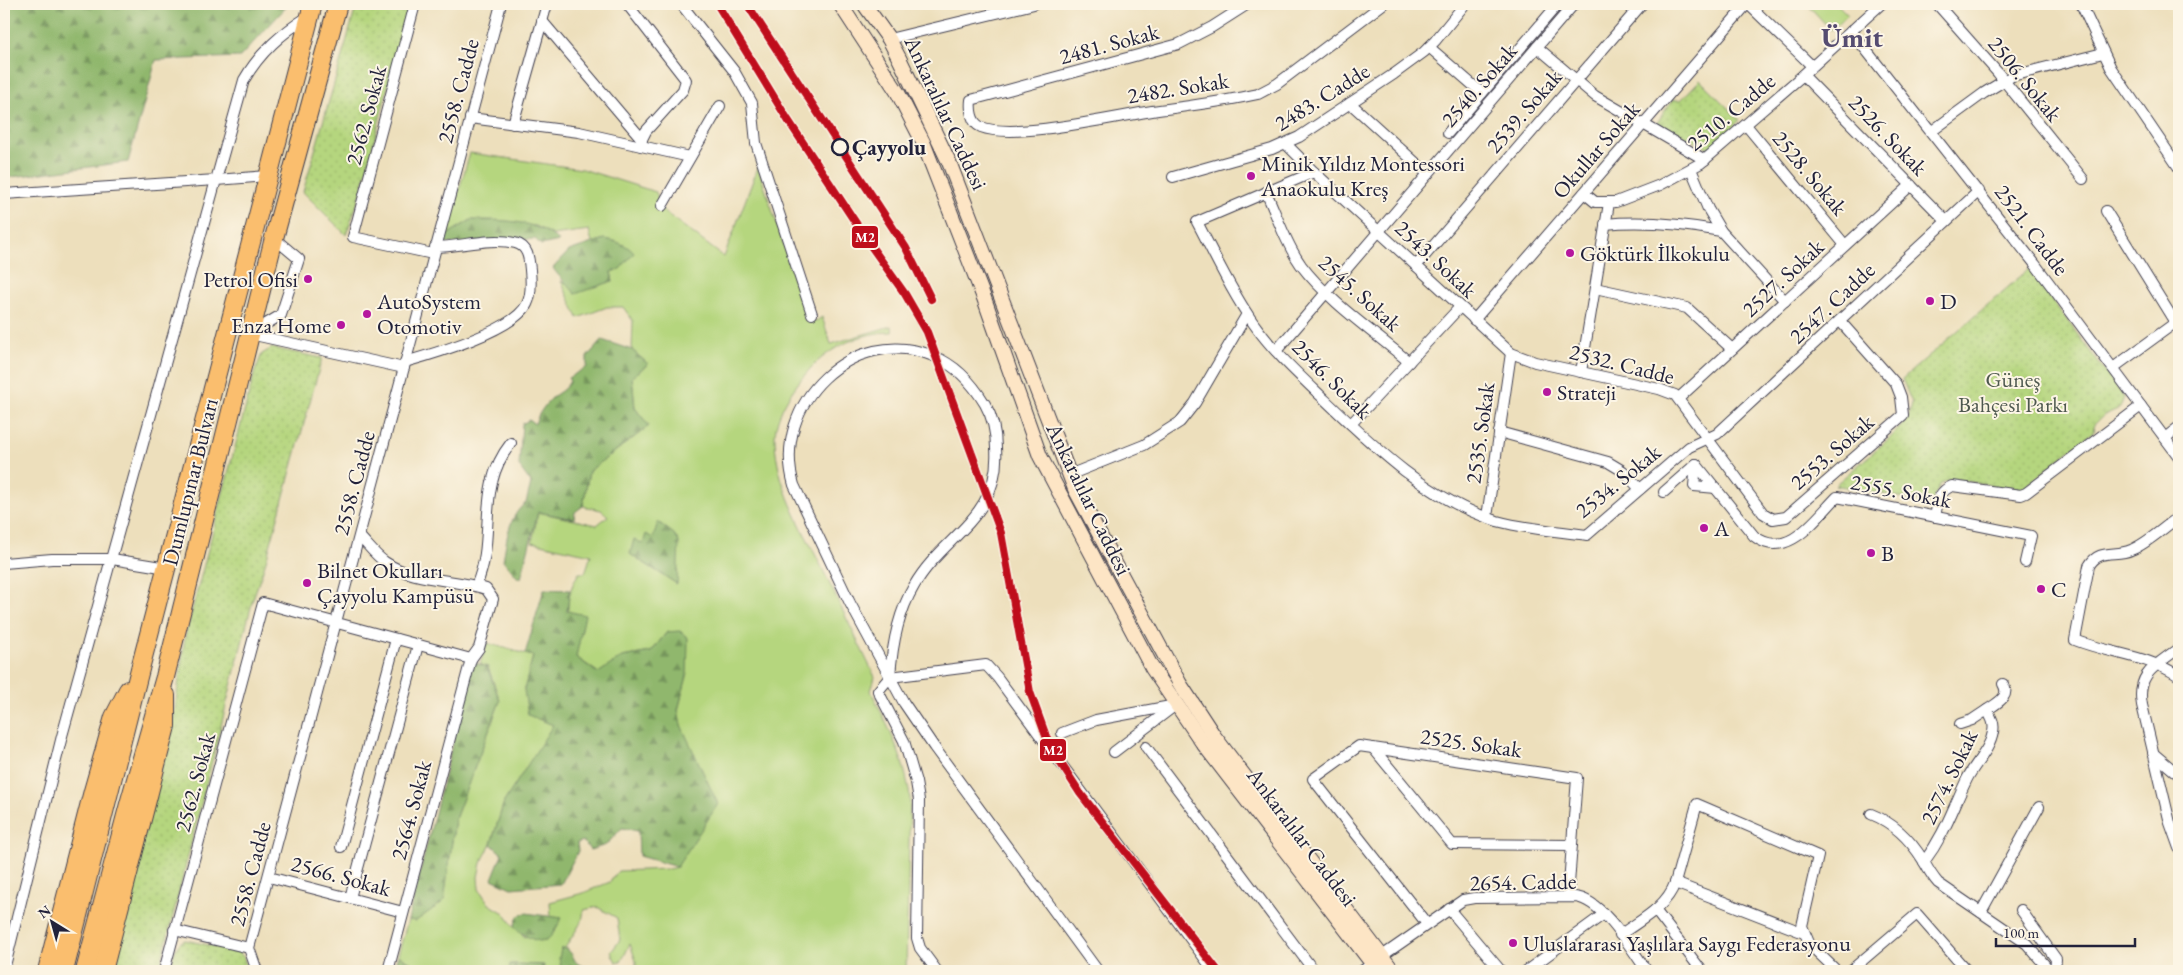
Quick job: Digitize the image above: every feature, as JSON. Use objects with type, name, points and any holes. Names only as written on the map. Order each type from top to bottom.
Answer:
[{"type":"highway","name":"Dumlupınar Bulvarı","points":[[85,971],[129,804],[165,678],[274,238],[338,4]]},
{"type":"highway","name":"Dumlupınar Bulvarı","points":[[64,971],[141,665],[168,568],[312,10]]},
{"type":"highway","points":[[47,971],[114,717],[141,665]]},
{"type":"highway","points":[[102,971],[166,726],[165,678]]},
{"type":"main road","name":"Ankaralılar Caddesi","points":[[840,4],[870,46],[911,117],[984,298],[1034,442],[1052,481],[1152,668],[1176,705],[1374,966],[1393,971]]},
{"type":"main road","name":"Ankaralılar Caddesi","points":[[864,4],[889,39],[932,125],[955,178],[1069,475],[1085,508],[1194,708],[1374,966]]},
{"type":"main road","points":[[870,46],[889,39]]},
{"type":"main road","points":[[940,185],[955,178]]},
{"type":"main road","points":[[1052,481],[1069,475]]},
{"type":"street","name":"2562. Sokak","points":[[415,4],[353,237],[434,251]]},
{"type":"street","name":"2558. Cadde","points":[[257,971],[249,948],[501,4]]},
{"type":"street","points":[[513,124],[547,4]]},
{"type":"street","points":[[627,4],[686,80],[685,87],[648,128],[641,142]]},
{"type":"street","points":[[681,4],[737,76],[752,103],[756,144],[812,314]]},
{"type":"street","points":[[889,39],[1034,4]]},
{"type":"street","name":"2481. Sokak","points":[[971,100],[1170,47],[1212,27],[1248,4]]},
{"type":"street","name":"2482. Sokak","points":[[971,100],[971,112],[977,124],[989,128],[1019,130],[1252,95],[1277,84],[1383,4]]},
{"type":"street","name":"2483. Cadde","points":[[1173,177],[1286,144],[1394,74],[1429,47],[1464,4]]},
{"type":"street","points":[[1448,133],[1558,4]]},
{"type":"street","name":"2540. Sokak","points":[[1276,351],[1574,4]]},
{"type":"street","name":"2539. Sokak","points":[[1416,266],[1642,4]]},
{"type":"street","points":[[1748,4],[1812,66]]},
{"type":"street","name":"Okullar Sokak","points":[[1474,320],[1748,4]]},
{"type":"street","name":"2510. Cadde","points":[[1609,203],[1642,193],[1705,160],[1804,75],[1881,4]]},
{"type":"street","name":"2506. Sokak","points":[[1937,4],[2004,80],[2083,179]]},
{"type":"street","points":[[2081,4],[2104,54],[2119,80],[2179,168]]},
{"type":"street","points":[[4,970],[62,736],[244,80],[272,43],[312,10]]},
{"type":"street","points":[[542,21],[641,142]]},
{"type":"street","name":"2521. Cadde","points":[[1851,31],[1979,191],[2179,456]]},
{"type":"street","points":[[1429,47],[1482,93]]},
{"type":"street","points":[[1537,47],[1605,102],[1705,160]]},
{"type":"street","points":[[1932,131],[2004,80],[2023,72],[2104,54]]},
{"type":"street","points":[[1502,69],[1511,77]]},
{"type":"street","name":"2526. Sokak","points":[[1804,75],[1946,221]]},
{"type":"street","points":[[1350,103],[1428,174]]},
{"type":"street","points":[[662,206],[720,106]]},
{"type":"street","points":[[470,118],[641,142],[690,157]]},
{"type":"street","name":"2528. Sokak","points":[[1746,125],[1845,246]]},
{"type":"street","name":"2543. Sokak","points":[[1286,144],[1378,232],[1511,354]]},
{"type":"street","points":[[1691,169],[1708,209],[1721,231],[1785,301]]},
{"type":"street","points":[[1266,192],[1314,172]]},
{"type":"street","points":[[4,194],[268,176]]},
{"type":"street","name":"2527. Sokak","points":[[1679,398],[1911,185]]},
{"type":"street","name":"2547. Cadde","points":[[1708,439],[1717,434],[1979,191]]},
{"type":"street","name":"2546. Sokak","points":[[1266,192],[1197,222],[1247,314],[1276,351],[1380,452],[1412,476],[1455,503],[1487,517]]},
{"type":"street","name":"2545. Sokak","points":[[1266,192],[1296,257],[1326,292],[1409,362]]},
{"type":"street","points":[[1581,372],[1609,203],[1595,202],[1584,193]]},
{"type":"street","points":[[2106,211],[2178,322],[2113,368]]},
{"type":"street","points":[[1605,224],[1646,222],[1721,231]]},
{"type":"street","points":[[250,334],[281,315],[299,259],[274,238]]},
{"type":"street","points":[[250,334],[404,365],[479,337],[513,318],[526,306],[531,280],[530,262],[527,251],[521,245],[498,241],[434,251]]},
{"type":"street","points":[[1595,288],[1687,308],[1732,350]]},
{"type":"street","points":[[1350,424],[1460,307]]},
{"type":"street","points":[[1069,475],[1138,448],[1180,422],[1195,403],[1247,314]]},
{"type":"street","name":"2553. Sokak","points":[[1786,517],[1903,415],[1901,397],[1896,384],[1840,321]]},
{"type":"street","points":[[937,971],[920,948],[917,938],[918,793],[904,741],[878,691],[890,677],[896,633],[905,603],[920,577],[967,526],[981,507],[992,488],[997,456],[994,424],[988,409],[973,385],[965,377],[935,356],[909,349],[893,348],[851,358],[816,387],[806,400],[790,438],[788,456],[794,485],[850,603],[890,677],[904,703],[1098,971]]},
{"type":"street","name":"2532. Cadde","points":[[1511,354],[1535,362],[1666,390],[1679,398],[1762,513],[1773,519],[1786,517]]},
{"type":"street","name":"2535. Sokak","points":[[1487,517],[1511,354]]},
{"type":"street","points":[[1935,517],[1939,496],[1952,486],[2021,495],[2026,493],[2141,406]]},
{"type":"street","points":[[2165,438],[2179,427]]},
{"type":"street","points":[[1499,432],[1608,462],[1623,471],[1640,489]]},
{"type":"street","name":"2534. Sokak","points":[[1487,517],[1508,524],[1587,535],[1689,447],[1698,441],[1708,439]]},
{"type":"street","points":[[360,537],[383,561],[396,567],[427,577],[476,586],[486,553],[487,504],[491,484],[497,466],[511,443]]},
{"type":"street","points":[[1696,464],[1694,486],[1716,488]]},
{"type":"street","points":[[1664,492],[1696,464]]},
{"type":"street","name":"2555. Sokak","points":[[1696,464],[1754,536],[1769,544],[1783,544],[1794,540],[1837,497],[2031,536],[2025,562]]},
{"type":"street","points":[[2179,517],[2131,550],[2107,553],[2095,558],[2089,566],[2075,640],[2102,650],[2158,664],[2179,676]]},
{"type":"street","points":[[4,563],[52,559],[112,559],[168,568]]},
{"type":"street","name":"2564. Sokak","points":[[388,971],[402,912],[471,659],[479,648],[493,599],[486,589],[476,586]]},
{"type":"street","name":"2562. Sokak","points":[[164,971],[263,603],[336,623]]},
{"type":"street","points":[[336,623],[471,659]]},
{"type":"street","points":[[341,847],[396,639]]},
{"type":"street","points":[[350,898],[418,645]]},
{"type":"street","points":[[2179,648],[2158,664],[2144,678],[2140,691],[2170,823],[2179,848]]},
{"type":"street","points":[[890,677],[986,665],[991,669],[1214,971]]},
{"type":"street","name":"2574. Sokak","points":[[1924,862],[1947,827],[1967,780],[1992,736],[1994,724],[1987,710],[2005,696],[2004,684]]},
{"type":"street","points":[[1062,734],[1096,720],[1176,705]]},
{"type":"street","points":[[1114,752],[1176,705]]},
{"type":"street","points":[[1960,724],[1972,720],[1987,710]]},
{"type":"street","name":"2525. Sokak","points":[[1427,924],[1313,779],[1360,746],[1577,778],[1572,845]]},
{"type":"street","points":[[1146,747],[1314,971]]},
{"type":"street","points":[[1373,748],[1452,844],[1572,845],[1568,897]]},
{"type":"street","points":[[2153,753],[2179,775]]},
{"type":"street","points":[[1620,935],[1655,910],[1668,896],[1675,883],[1697,804],[1818,856],[1803,920],[1804,933],[1814,950],[1837,971]]},
{"type":"street","points":[[1981,912],[2039,807]]},
{"type":"street","points":[[1871,814],[1883,819],[1900,831],[1924,862],[1928,872],[1938,883],[2027,944],[2041,958],[2050,971]]},
{"type":"street","name":"2566. Sokak","points":[[269,877],[402,912]]},
{"type":"street","points":[[1675,883],[1804,933]]},
{"type":"street","name":"2654. Cadde","points":[[1374,966],[1427,924],[1463,900],[1474,898],[1568,897],[1585,898],[1604,914],[1648,971]]},
{"type":"street","points":[[1449,909],[1501,971]]},
{"type":"street","points":[[1655,910],[1702,971]]},
{"type":"street","points":[[2021,910],[2056,959],[2055,971]]},
{"type":"street","points":[[1526,971],[1604,914]]},
{"type":"street","points":[[1850,971],[1916,914],[1967,971]]},
{"type":"street","points":[[174,930],[249,948]]},
{"type":"green space","points":[[4,4],[289,4],[240,57],[156,60],[128,162],[4,178]]},
{"type":"green space","points":[[357,4],[409,4],[361,193],[346,235],[303,192]]},
{"type":"green space","points":[[1807,4],[1837,4],[1848,15],[1831,30]]},
{"type":"green space","points":[[1700,80],[1740,120],[1710,149],[1657,123],[1672,100],[1681,100]]},
{"type":"green space","points":[[470,153],[582,169],[656,192],[662,210],[724,257],[758,167],[810,319],[816,321],[822,317],[831,344],[891,326],[893,332],[869,335],[847,342],[826,354],[817,362],[803,377],[786,402],[778,421],[775,440],[776,456],[785,489],[798,520],[875,677],[871,691],[895,743],[908,783],[910,798],[906,971],[636,971],[636,961],[630,944],[621,962],[616,962],[611,952],[620,940],[617,918],[597,907],[584,910],[582,921],[565,948],[561,949],[561,967],[569,971],[543,971],[543,965],[510,964],[509,971],[424,971],[398,955],[408,920],[416,921],[444,900],[455,819],[500,701],[488,667],[480,664],[487,643],[533,656],[524,690],[554,725],[504,802],[491,844],[481,863],[478,877],[479,889],[489,904],[504,913],[514,927],[525,937],[561,918],[551,917],[550,902],[583,893],[610,882],[618,871],[677,867],[681,725],[678,710],[687,676],[667,632],[651,652],[622,657],[599,673],[576,657],[569,624],[568,604],[573,584],[579,573],[585,573],[591,555],[532,542],[538,512],[597,525],[608,516],[601,510],[583,506],[589,471],[649,426],[635,408],[632,377],[648,364],[632,350],[633,321],[623,307],[607,307],[578,318],[561,281],[570,285],[613,281],[604,239],[592,243],[589,230],[552,235],[536,226],[471,220],[445,236]],"holes":[[[653,539],[677,584],[630,554]]]},
{"type":"green space","points":[[471,220],[517,222],[539,228],[559,241],[541,245],[535,239],[445,244],[445,236]]},
{"type":"green space","points":[[604,239],[624,245],[634,253],[620,269],[611,272],[613,281],[575,294],[553,268],[569,251]]},
{"type":"green space","name":"Güneş Bahçesi Parkı","points":[[2029,269],[2124,397],[2120,408],[2104,415],[2093,426],[2094,431],[2021,490],[1953,479],[1941,483],[1931,503],[1835,485],[1891,437],[1908,419],[1912,403],[1902,379]]},
{"type":"green space","points":[[602,340],[632,350],[648,364],[632,377],[635,408],[649,426],[589,471],[583,506],[575,512],[574,519],[538,512],[521,578],[518,578],[503,560],[512,521],[520,508],[526,503],[531,483],[519,466],[522,424],[529,420],[535,424],[545,405],[568,385],[570,381],[568,378],[587,367],[587,357]]},
{"type":"green space","points":[[272,348],[322,358],[266,561],[253,599],[159,971],[109,971],[173,722],[185,637],[255,371],[262,354]]},
{"type":"green space","points":[[658,522],[674,534],[679,542],[677,584],[630,554],[634,539],[643,544],[646,534],[653,538]]},
{"type":"green space","points":[[544,589],[570,590],[567,611],[585,615],[576,657],[598,673],[622,657],[651,652],[667,632],[680,631],[688,638],[687,676],[678,710],[681,725],[718,804],[677,867],[639,856],[638,831],[622,828],[606,845],[590,850],[583,841],[577,843],[578,851],[561,884],[511,888],[492,879],[502,854],[491,844],[504,802],[553,725],[528,715],[524,690],[533,656],[525,654]]},
{"type":"green space","points":[[473,662],[487,667],[500,701],[455,819],[444,901],[416,921],[408,920]]},
{"type":"green space","points":[[526,913],[562,918],[551,936],[540,941],[530,938],[514,927],[518,916]]},
{"type":"green space","points":[[185,940],[239,952],[244,958],[248,971],[170,971],[176,949]]},
{"type":"green space","points":[[565,948],[578,964],[587,967],[588,970],[569,971],[561,967],[559,958],[561,949]]},
{"type":"green space","points":[[398,955],[424,971],[393,971]]},
{"type":"green space","points":[[510,964],[544,965],[543,971],[509,971]]},
{"type":"transit line","name":"M2","points":[[717,4],[788,120],[905,294],[927,332],[1001,533],[1030,692],[1046,736],[1056,756],[1080,793],[1218,971]]},
{"type":"transit line","name":"M2","points":[[747,4],[906,248],[931,299]]},
{"type":"place","name":"Çayyolu","points":[[840,147]]},
{"type":"place","name":"Minik Yıldız Montessori Anaokulu Kreş","points":[[1251,176]]},
{"type":"place","name":"Göktürk İlkokulu","points":[[1570,253]]},
{"type":"place","name":"Petrol Ofisi","points":[[308,279]]},
{"type":"place","name":"D","points":[[1930,301]]},
{"type":"place","name":"AutoSystem Otomotiv","points":[[367,314]]},
{"type":"place","name":"Enza Home","points":[[341,325]]},
{"type":"place","name":"Strateji","points":[[1547,392]]},
{"type":"place","name":"A","points":[[1704,528]]},
{"type":"place","name":"B","points":[[1871,553]]},
{"type":"place","name":"Bilnet Okulları Çayyolu Kampüsü","points":[[307,583]]},
{"type":"place","name":"C","points":[[2041,589]]},
{"type":"place","name":"Uluslararası Yaşlılara Saygı Federasyonu","points":[[1513,943]]},
{"type":"district","name":"Ümit","points":[[1852,37]]}]
